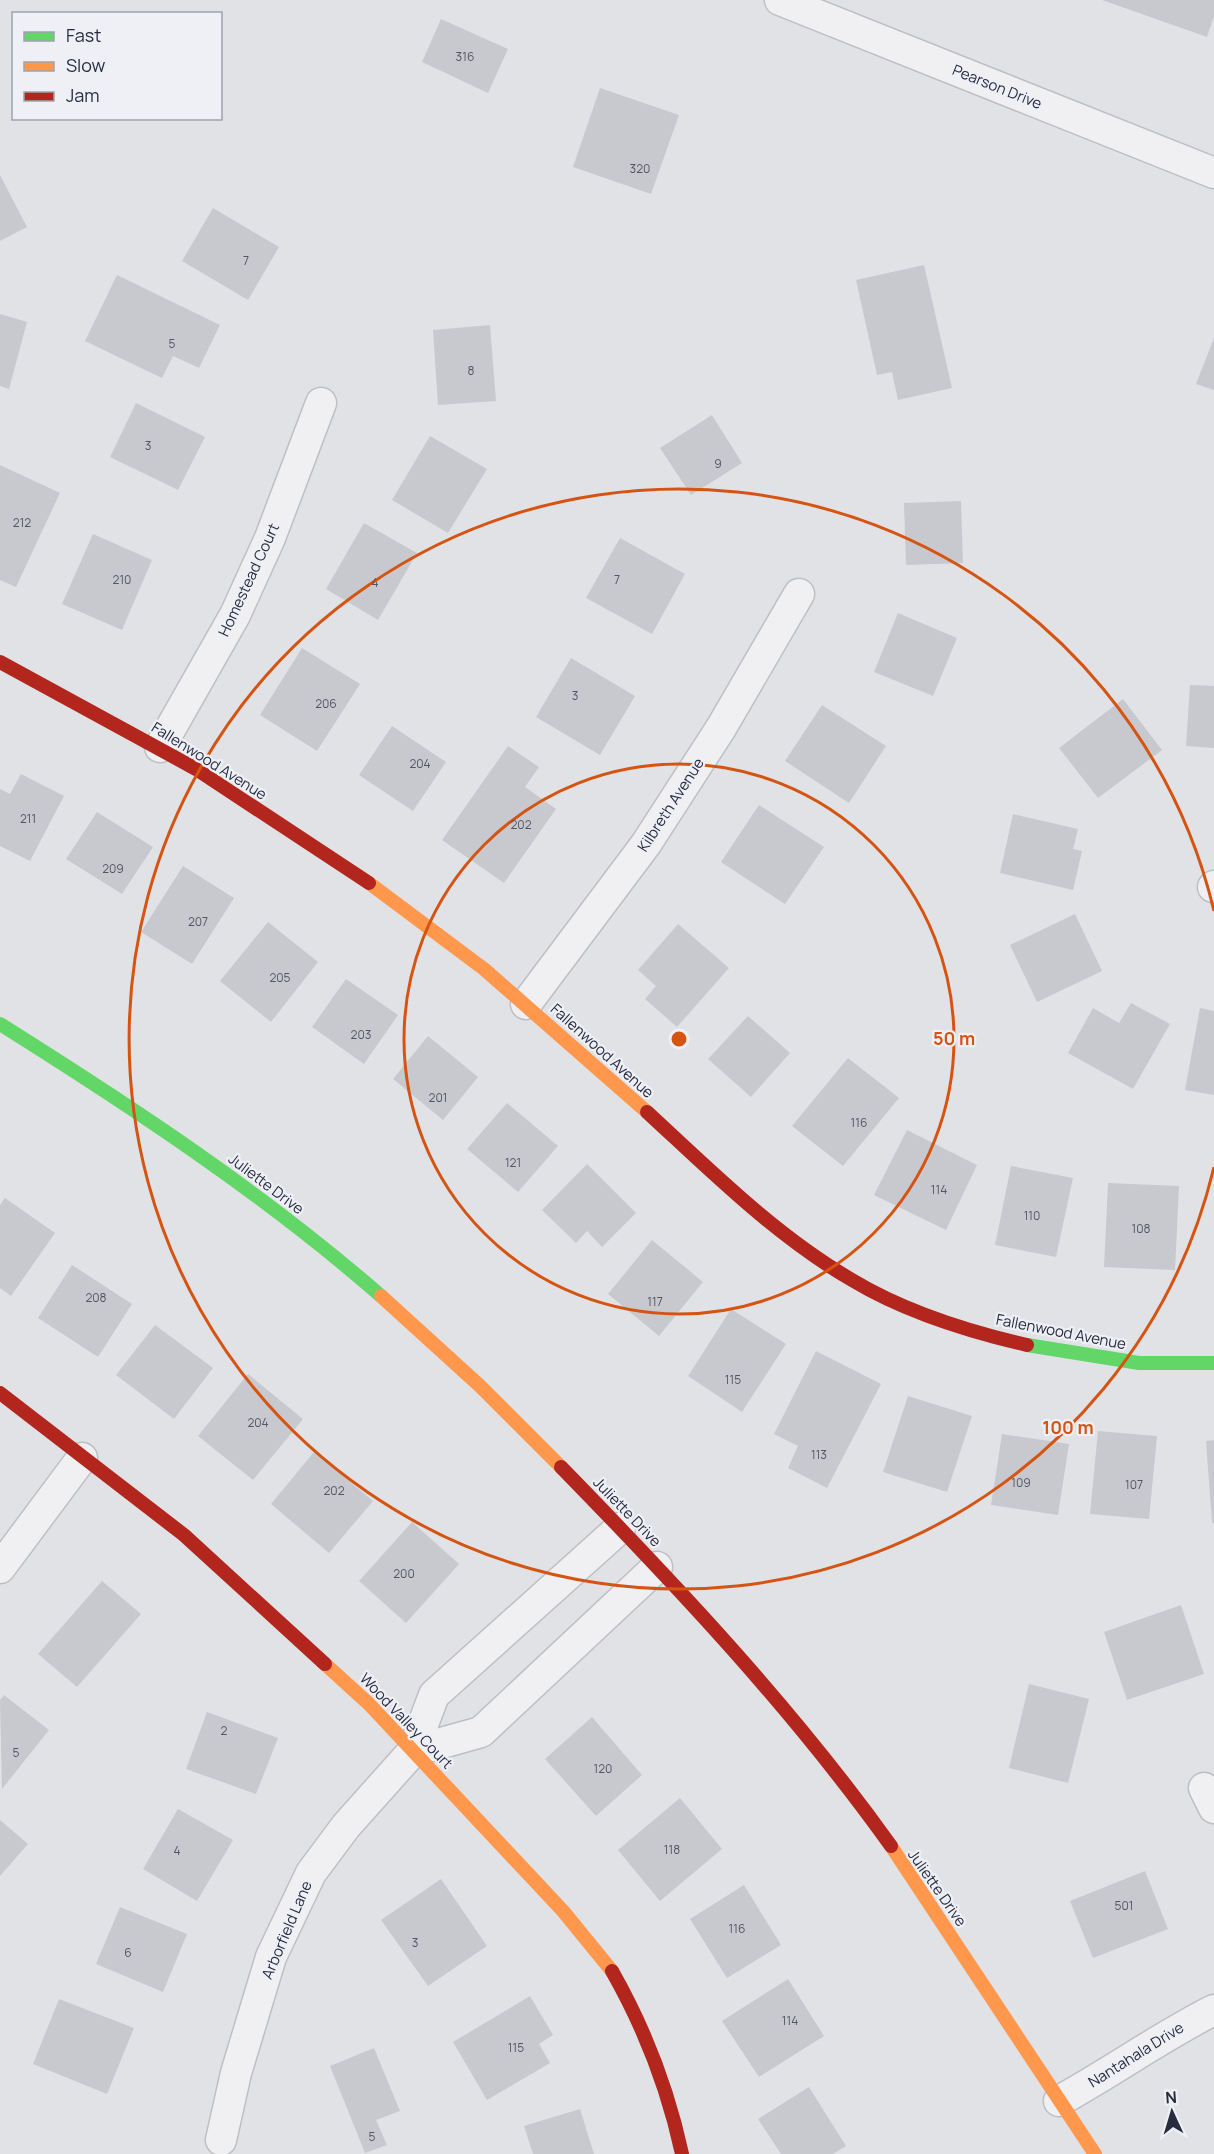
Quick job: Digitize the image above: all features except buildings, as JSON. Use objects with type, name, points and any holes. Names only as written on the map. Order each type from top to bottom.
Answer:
[{"type":"street","name":"Pearson Drive","points":[[780,0],[1214,173]]},
{"type":"street","name":"Homestead Court","points":[[160,747],[235,615],[270,538],[321,404]]},
{"type":"street","name":"Kilbreth Avenue","points":[[526,1005],[646,844],[721,728],[799,594]]},
{"type":"street","name":"Fallenwood Avenue","points":[[0,662],[160,747],[311,844],[448,941],[526,1005],[692,1154],[809,1253],[854,1281],[953,1325],[1019,1344],[1120,1362],[1191,1365],[1214,1363]]},
{"type":"street","name":"Juliette Drive","points":[[0,1024],[105,1089],[242,1185],[371,1287],[527,1431],[745,1660],[826,1758],[954,1941],[1095,2154]]},
{"type":"street","name":"Wood Valley Court","points":[[0,1393],[184,1535],[369,1704],[563,1911],[611,1969],[635,2012],[655,2059],[673,2113],[682,2154]]},
{"type":"street","points":[[0,1568],[82,1458]]},
{"type":"street","name":"Arborfield Lane","points":[[221,2140],[236,2073],[272,1957],[311,1873],[346,1826],[413,1751],[434,1695],[620,1528]]},
{"type":"street","points":[[413,1751],[481,1732],[657,1567]]},
{"type":"street","name":"Nantahala Drive","points":[[1059,2101],[1109,2073],[1171,2031],[1214,2010]]},
{"type":"traffic: fast","points":[[0,1024],[196,1152],[290,1222],[381,1296]]},
{"type":"traffic: fast","points":[[1027,1345],[1139,1363],[1214,1363]]},
{"type":"traffic: slow","points":[[369,883],[484,969],[647,1112]]},
{"type":"traffic: slow","points":[[381,1296],[480,1386],[561,1467]]},
{"type":"traffic: slow","points":[[325,1664],[369,1704],[563,1911],[612,1971]]},
{"type":"traffic: slow","points":[[891,1846],[1095,2154]]},
{"type":"traffic: jam","points":[[0,662],[196,769],[369,883]]},
{"type":"traffic: jam","points":[[647,1112],[771,1223],[824,1263],[872,1291],[915,1311],[981,1333],[1027,1345]]},
{"type":"traffic: jam","points":[[0,1393],[184,1535],[325,1664]]},
{"type":"traffic: jam","points":[[561,1467],[733,1650],[815,1746],[891,1846]]},
{"type":"traffic: jam","points":[[612,1971],[635,2015],[654,2060],[670,2106],[682,2154]]}]
